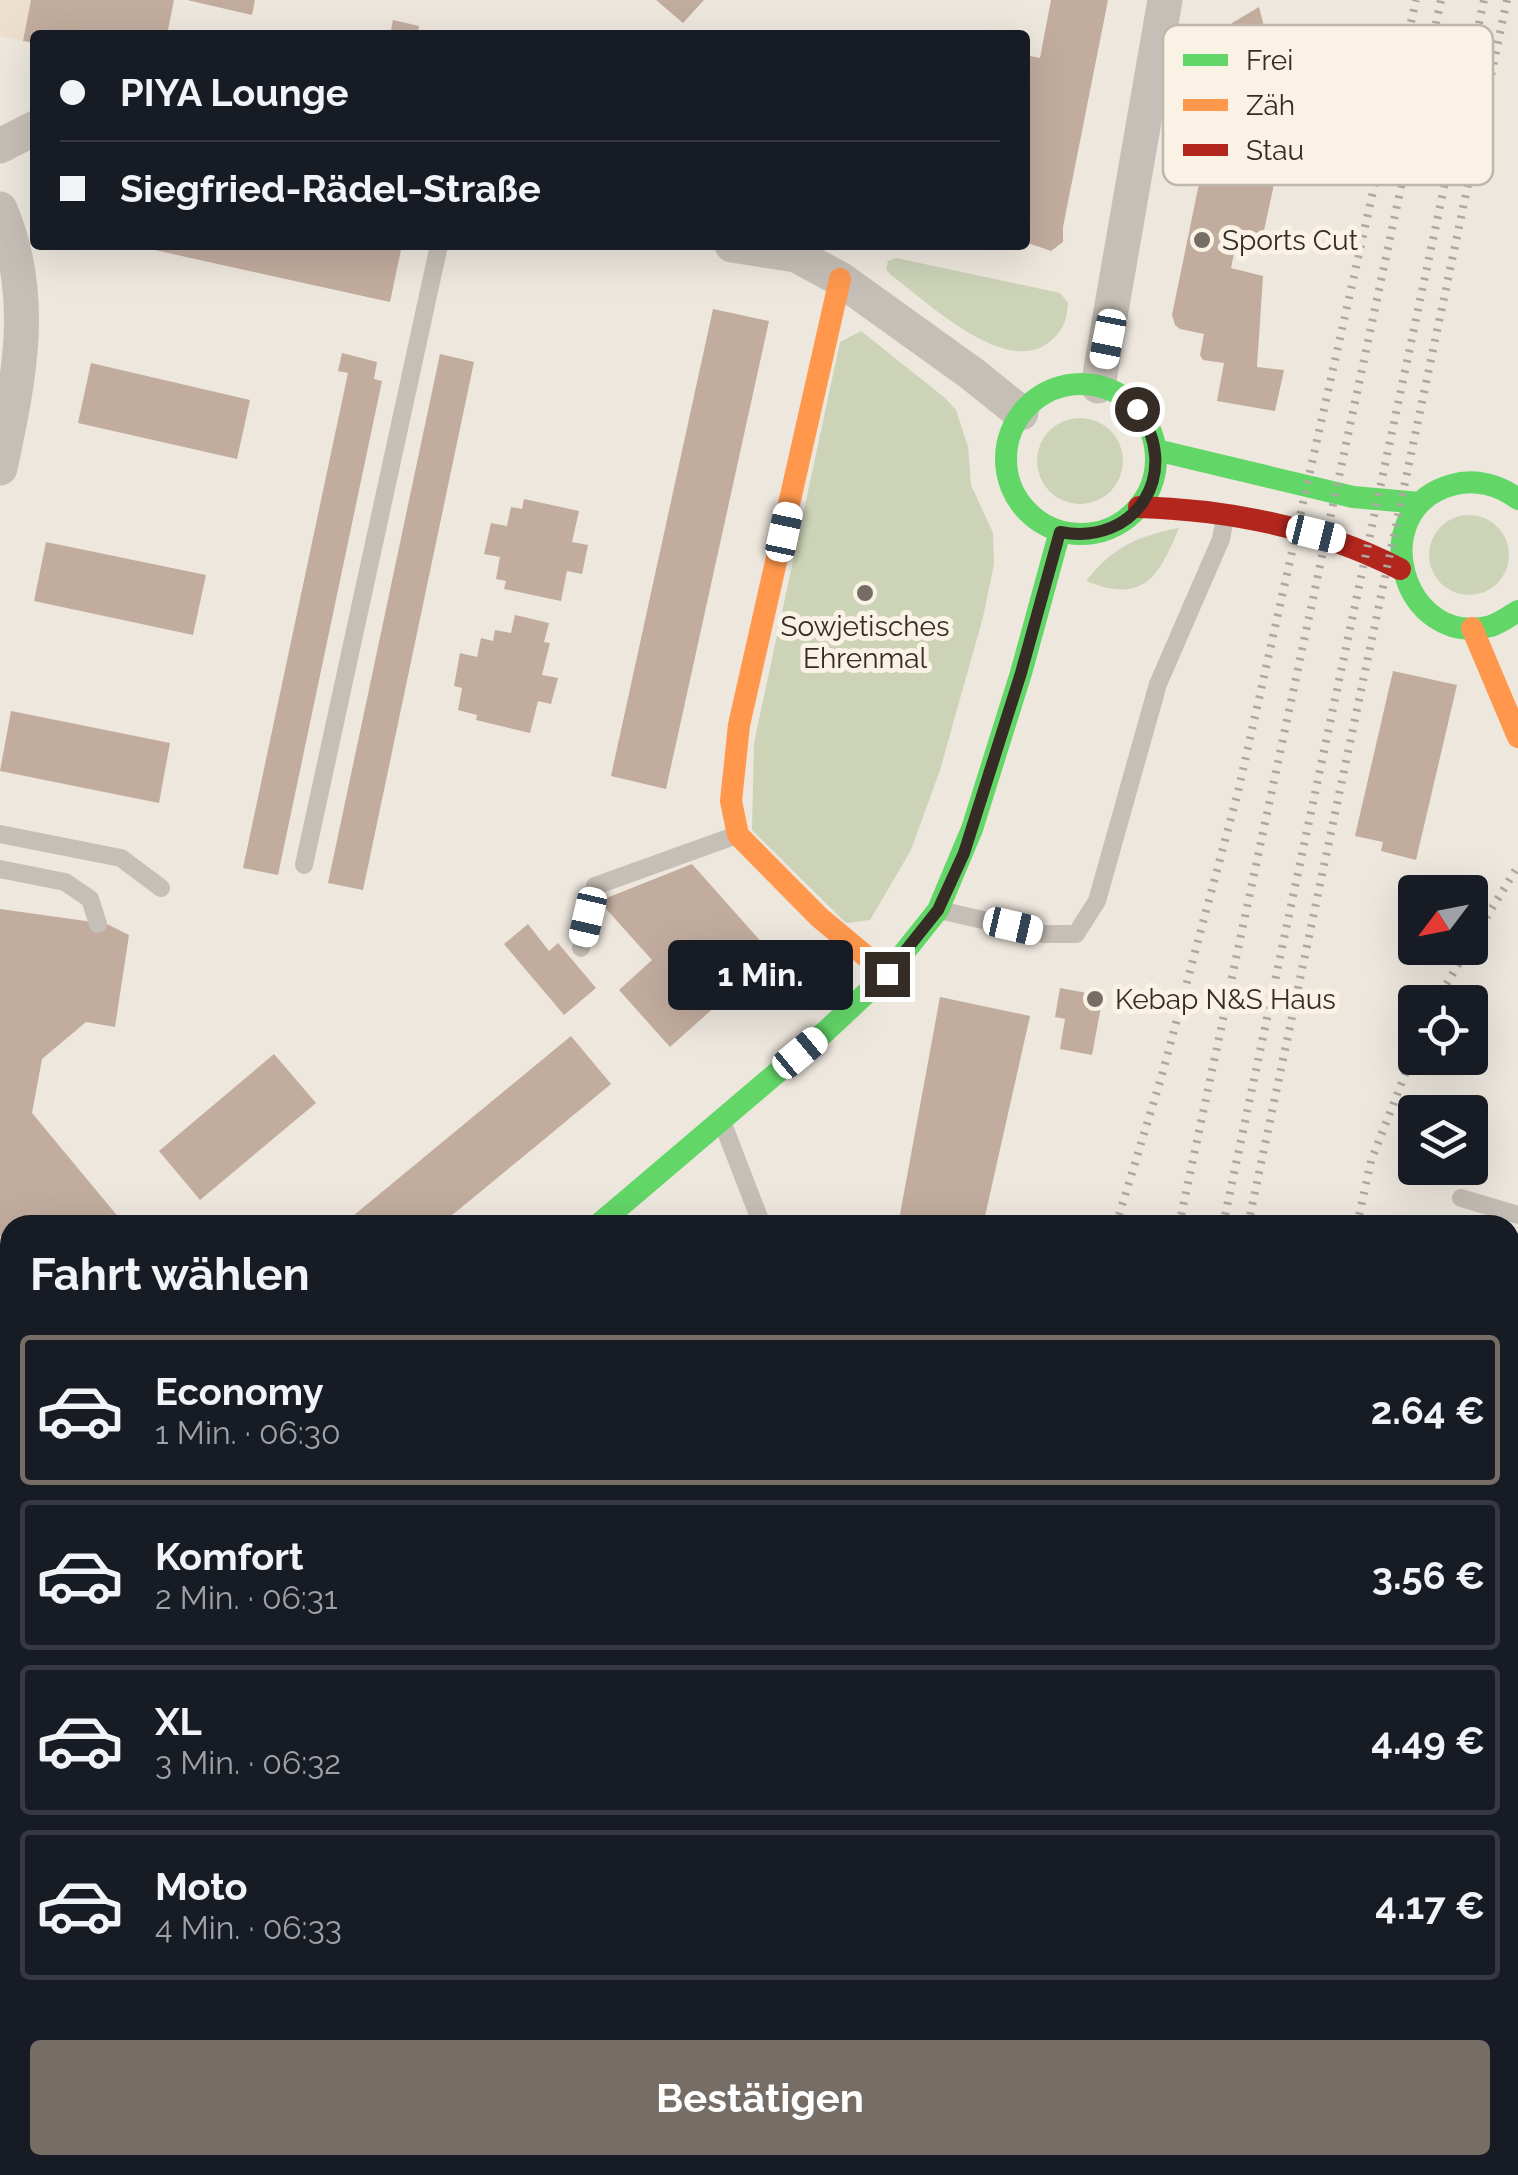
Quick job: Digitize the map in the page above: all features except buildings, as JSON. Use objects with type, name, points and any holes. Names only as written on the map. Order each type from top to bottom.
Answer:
[{"type":"street","points":[[1098,386],[1165,0]]},
{"type":"street","points":[[0,146],[30,131]]},
{"type":"street","points":[[0,209],[14,240],[24,305],[17,386],[0,468]]},
{"type":"street","points":[[764,250],[796,255],[840,279],[971,372],[1021,413]]},
{"type":"street","points":[[840,279],[739,725],[730,801],[738,835],[819,917],[887,974]]},
{"type":"street","points":[[1084,384],[1098,386],[1137,409],[1146,422],[1156,450],[1154,480],[1130,517],[1104,531],[1060,532],[1029,513],[1010,483],[1007,446],[1021,413],[1042,394],[1084,384]]},
{"type":"street","points":[[1156,450],[1354,497],[1420,503]]},
{"type":"street","points":[[1516,491],[1464,482],[1448,486],[1420,503],[1402,534],[1400,569],[1419,606],[1453,626],[1492,626],[1518,611]]},
{"type":"street","points":[[1140,506],[1193,507],[1346,542],[1400,569]]},
{"type":"street","points":[[610,1215],[826,1031],[887,974],[938,910],[968,841],[1060,532]]},
{"type":"street","points":[[1472,628],[1518,737]]},
{"type":"lane","points":[[304,864],[438,250]]},
{"type":"lane","points":[[938,910],[1044,934],[1076,934],[1096,902],[1158,684],[1221,539],[1226,513]]},
{"type":"lane","points":[[0,834],[121,858],[161,888]]},
{"type":"lane","points":[[581,948],[595,886],[738,835]]},
{"type":"lane","points":[[0,869],[65,882],[90,899],[98,924]]},
{"type":"lane","points":[[721,1119],[758,1215]]},
{"type":"lane","points":[[1461,1198],[1518,1215]]},
{"type":"green space","points":[[896,258],[1060,293],[1068,303],[1061,330],[1048,343],[1030,351],[988,343],[944,317],[891,275],[886,269],[888,261]]},
{"type":"green space","points":[[861,331],[956,410],[968,447],[971,485],[993,533],[994,564],[940,770],[911,850],[870,920],[846,923],[752,830],[754,743],[840,342]]},
{"type":"green space","points":[[1072,418],[1088,418],[1111,430],[1120,444],[1120,478],[1111,492],[1088,504],[1072,504],[1056,497],[1044,485],[1037,469],[1037,453],[1044,437],[1056,425]]},
{"type":"green space","points":[[1469,515],[1484,518],[1497,527],[1506,540],[1506,570],[1497,583],[1484,592],[1469,595],[1454,592],[1441,583],[1432,570],[1429,555],[1432,540],[1441,527],[1454,518]]},
{"type":"green space","points":[[1179,528],[1164,561],[1146,582],[1122,589],[1086,581],[1127,545]]},
{"type":"shaded area","points":[[0,0],[31,0],[23,41],[0,36]]},
{"type":"railway","points":[[1410,25],[1416,0]]},
{"type":"railway","points":[[1436,25],[1441,0]]},
{"type":"railway","points":[[1479,25],[1484,0]]},
{"type":"railway","points":[[1493,66],[1507,0]]},
{"type":"railway","points":[[1119,1215],[1162,1075],[1238,792],[1374,185]]},
{"type":"railway","points":[[1181,1215],[1401,185]]},
{"type":"railway","points":[[1225,1215],[1445,185]]},
{"type":"railway","points":[[1250,1215],[1468,185]]},
{"type":"railway","points":[[1488,915],[1518,866]]},
{"type":"railway","points":[[1446,985],[1458,965]]},
{"type":"railway","points":[[1359,1215],[1371,1161],[1405,1075]]},
{"type":"traffic: fast","points":[[1081,384],[1110,390],[1134,406],[1150,430],[1156,459],[1150,488],[1134,512],[1110,528],[1081,534],[1052,528],[1028,512],[1012,488],[1006,459],[1012,430],[1028,406],[1052,390],[1081,384]]},
{"type":"traffic: fast","points":[[1156,450],[1353,497],[1420,503]]},
{"type":"traffic: fast","points":[[1518,499],[1486,484],[1452,485],[1424,499],[1408,521],[1402,546],[1405,574],[1416,598],[1435,617],[1460,628],[1491,626],[1518,611]]},
{"type":"traffic: fast","points":[[610,1215],[826,1031],[887,974],[938,910],[972,829],[1060,531]]},
{"type":"traffic: slow","points":[[840,279],[739,725],[731,801],[738,835],[819,917],[887,974]]},
{"type":"traffic: slow","points":[[1472,628],[1518,737]]},
{"type":"traffic: jam","points":[[1139,507],[1207,512],[1273,523],[1338,542],[1400,569]]},
{"type":"place","name":"Sports Cut","points":[[1202,240]]},
{"type":"place","name":"Sowjetisches Ehrenmal","points":[[865,593]]},
{"type":"place","name":"Kebap N&S Haus","points":[[1095,999]]},
{"type":"route","points":[[887,974],[938,910],[964,853],[1021,673],[1060,532],[1090,534],[1118,525],[1130,517],[1148,494],[1154,480],[1156,450],[1137,409]]}]
